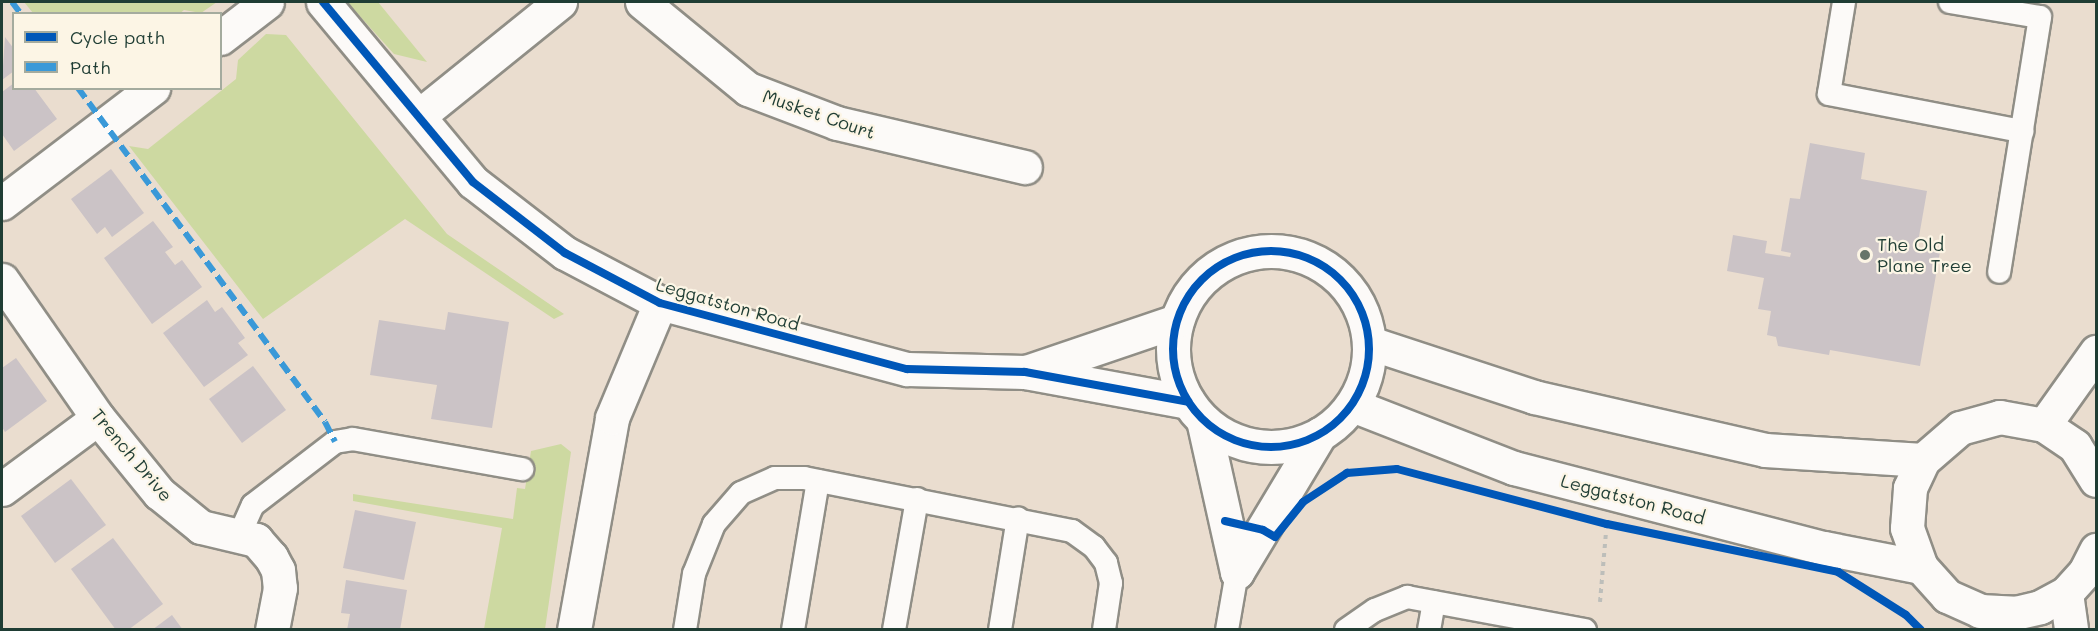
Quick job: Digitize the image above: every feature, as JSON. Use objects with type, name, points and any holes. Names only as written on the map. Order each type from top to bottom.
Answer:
[{"type":"street","points":[[222,36],[267,2]]},
{"type":"street","name":"Leggatston Road","points":[[322,2],[420,115],[472,182],[565,253],[660,303],[907,369],[1024,372]]},
{"type":"street","points":[[420,115],[560,2]]},
{"type":"street","name":"Musket Court","points":[[642,2],[748,89],[837,123],[1025,167]]},
{"type":"street","points":[[2,203],[150,90]]},
{"type":"street","points":[[1262,251],[1291,253],[1319,263],[1343,281],[1362,309],[1370,342],[1366,375],[1352,405],[1320,434],[1237,572],[1196,411],[1177,377],[1173,349],[1177,321],[1189,295],[1202,280],[1233,259],[1262,251]]},
{"type":"street","name":"Trench Drive","points":[[2,280],[98,418],[159,493],[201,527],[256,540],[278,570],[280,588],[272,630]]},
{"type":"street","points":[[574,630],[612,418],[660,303]]},
{"type":"street","points":[[1024,372],[1177,321]]},
{"type":"street","points":[[1370,342],[1534,397],[1765,450],[1923,460]]},
{"type":"street","points":[[2044,425],[2097,352]]},
{"type":"street","points":[[1024,372],[1196,411],[1229,438],[1259,447],[1291,446],[1320,434]]},
{"type":"street","name":"Leggatston Road","points":[[1352,405],[1514,468],[1824,548],[1921,567]]},
{"type":"street","points":[[2097,480],[2076,446],[2044,425],[2000,417],[1960,428],[1923,460],[1910,488],[1907,528],[1921,567],[1947,596],[1983,620],[2040,607],[2066,592],[2085,572],[2097,550]]},
{"type":"street","points":[[2,489],[98,418]]},
{"type":"street","points":[[2066,592],[2071,630]]},
{"type":"lane","points":[[1844,2],[1829,94],[2022,131]]},
{"type":"lane","points":[[1950,2],[2040,17],[1999,272]]},
{"type":"lane","points":[[239,536],[253,506],[335,442],[353,439],[522,469]]},
{"type":"lane","points":[[685,630],[694,574],[714,524],[741,493],[775,478],[818,481],[1018,518],[1072,531],[1094,547],[1106,563],[1111,584],[1104,630]]},
{"type":"lane","points":[[793,630],[818,481]]},
{"type":"lane","points":[[894,630],[917,499]]},
{"type":"lane","points":[[1000,630],[1018,518]]},
{"type":"lane","points":[[1227,630],[1237,572]]},
{"type":"lane","points":[[1346,630],[1375,610],[1407,597],[1534,625],[1585,630]]},
{"type":"lane","points":[[1429,630],[1434,602]]},
{"type":"path","points":[[1600,606],[1607,524],[1618,526]]},
{"type":"green space","points":[[24,2],[217,2],[202,12],[184,10],[182,12],[32,12]]},
{"type":"green space","points":[[347,2],[378,2],[427,62],[394,54]]},
{"type":"green space","points":[[266,34],[286,35],[447,234],[564,314],[554,319],[405,219],[263,319],[129,146],[148,149],[236,79],[238,60]]},
{"type":"green space","points":[[561,444],[571,452],[545,629],[484,629],[502,528],[353,501],[353,494],[513,519],[517,488],[525,489],[531,451]]},
{"type":"building","points":[[5,37],[12,46],[12,72],[2,80]]},
{"type":"building","points":[[12,84],[12,90],[35,90],[57,119],[14,151],[2,134],[2,92]]},
{"type":"building","name":"The Old Plane Tree","points":[[1810,143],[1865,153],[1861,179],[1927,191],[1917,248],[1940,252],[1920,366],[1830,350],[1829,355],[1778,346],[1776,337],[1767,335],[1771,311],[1758,309],[1764,278],[1727,271],[1733,235],[1767,241],[1765,253],[1790,257],[1791,253],[1781,251],[1790,198],[1800,199]]},
{"type":"building","points":[[111,169],[144,213],[112,237],[105,227],[97,234],[71,199]]},
{"type":"building","points":[[153,221],[173,247],[165,252],[175,265],[182,260],[202,287],[152,324],[104,258]]},
{"type":"building","points":[[207,300],[215,312],[222,307],[234,323],[245,338],[238,343],[248,355],[204,387],[163,333]]},
{"type":"building","points":[[448,312],[509,322],[492,428],[431,419],[437,385],[370,375],[379,320],[445,330]]},
{"type":"building","points":[[16,358],[47,401],[5,432],[2,427],[2,368]]},
{"type":"building","points":[[253,366],[286,410],[242,443],[209,399]]},
{"type":"building","points":[[71,479],[106,525],[55,563],[21,516]]},
{"type":"building","points":[[355,510],[416,522],[404,580],[343,568]]},
{"type":"building","points":[[113,538],[163,604],[128,630],[116,630],[71,569]]},
{"type":"building","points":[[346,580],[407,590],[400,630],[347,630],[350,614],[341,613]]},
{"type":"building","points":[[172,615],[183,630],[152,630]]},
{"type":"marked path","points":[[12,2],[20,12]]},
{"type":"marked path","points":[[79,90],[325,422],[335,442]]},
{"type":"cycle path","points":[[323,2],[473,182],[565,253],[660,303],[907,369],[1025,372],[1188,402]]},
{"type":"cycle path","points":[[1271,251],[1299,255],[1317,263],[1333,273],[1347,287],[1365,321],[1369,349],[1365,377],[1357,395],[1347,411],[1333,425],[1299,443],[1271,447],[1243,443],[1225,435],[1209,425],[1195,411],[1177,377],[1173,349],[1177,321],[1185,303],[1195,287],[1209,273],[1243,255],[1271,251]]},
{"type":"cycle path","points":[[1225,521],[1263,530],[1275,537],[1303,502],[1347,473],[1397,469],[1607,524],[1838,572],[1906,615],[1921,630]]},
{"type":"place","name":"The Old Plane Tree","points":[[1865,255]]}]
